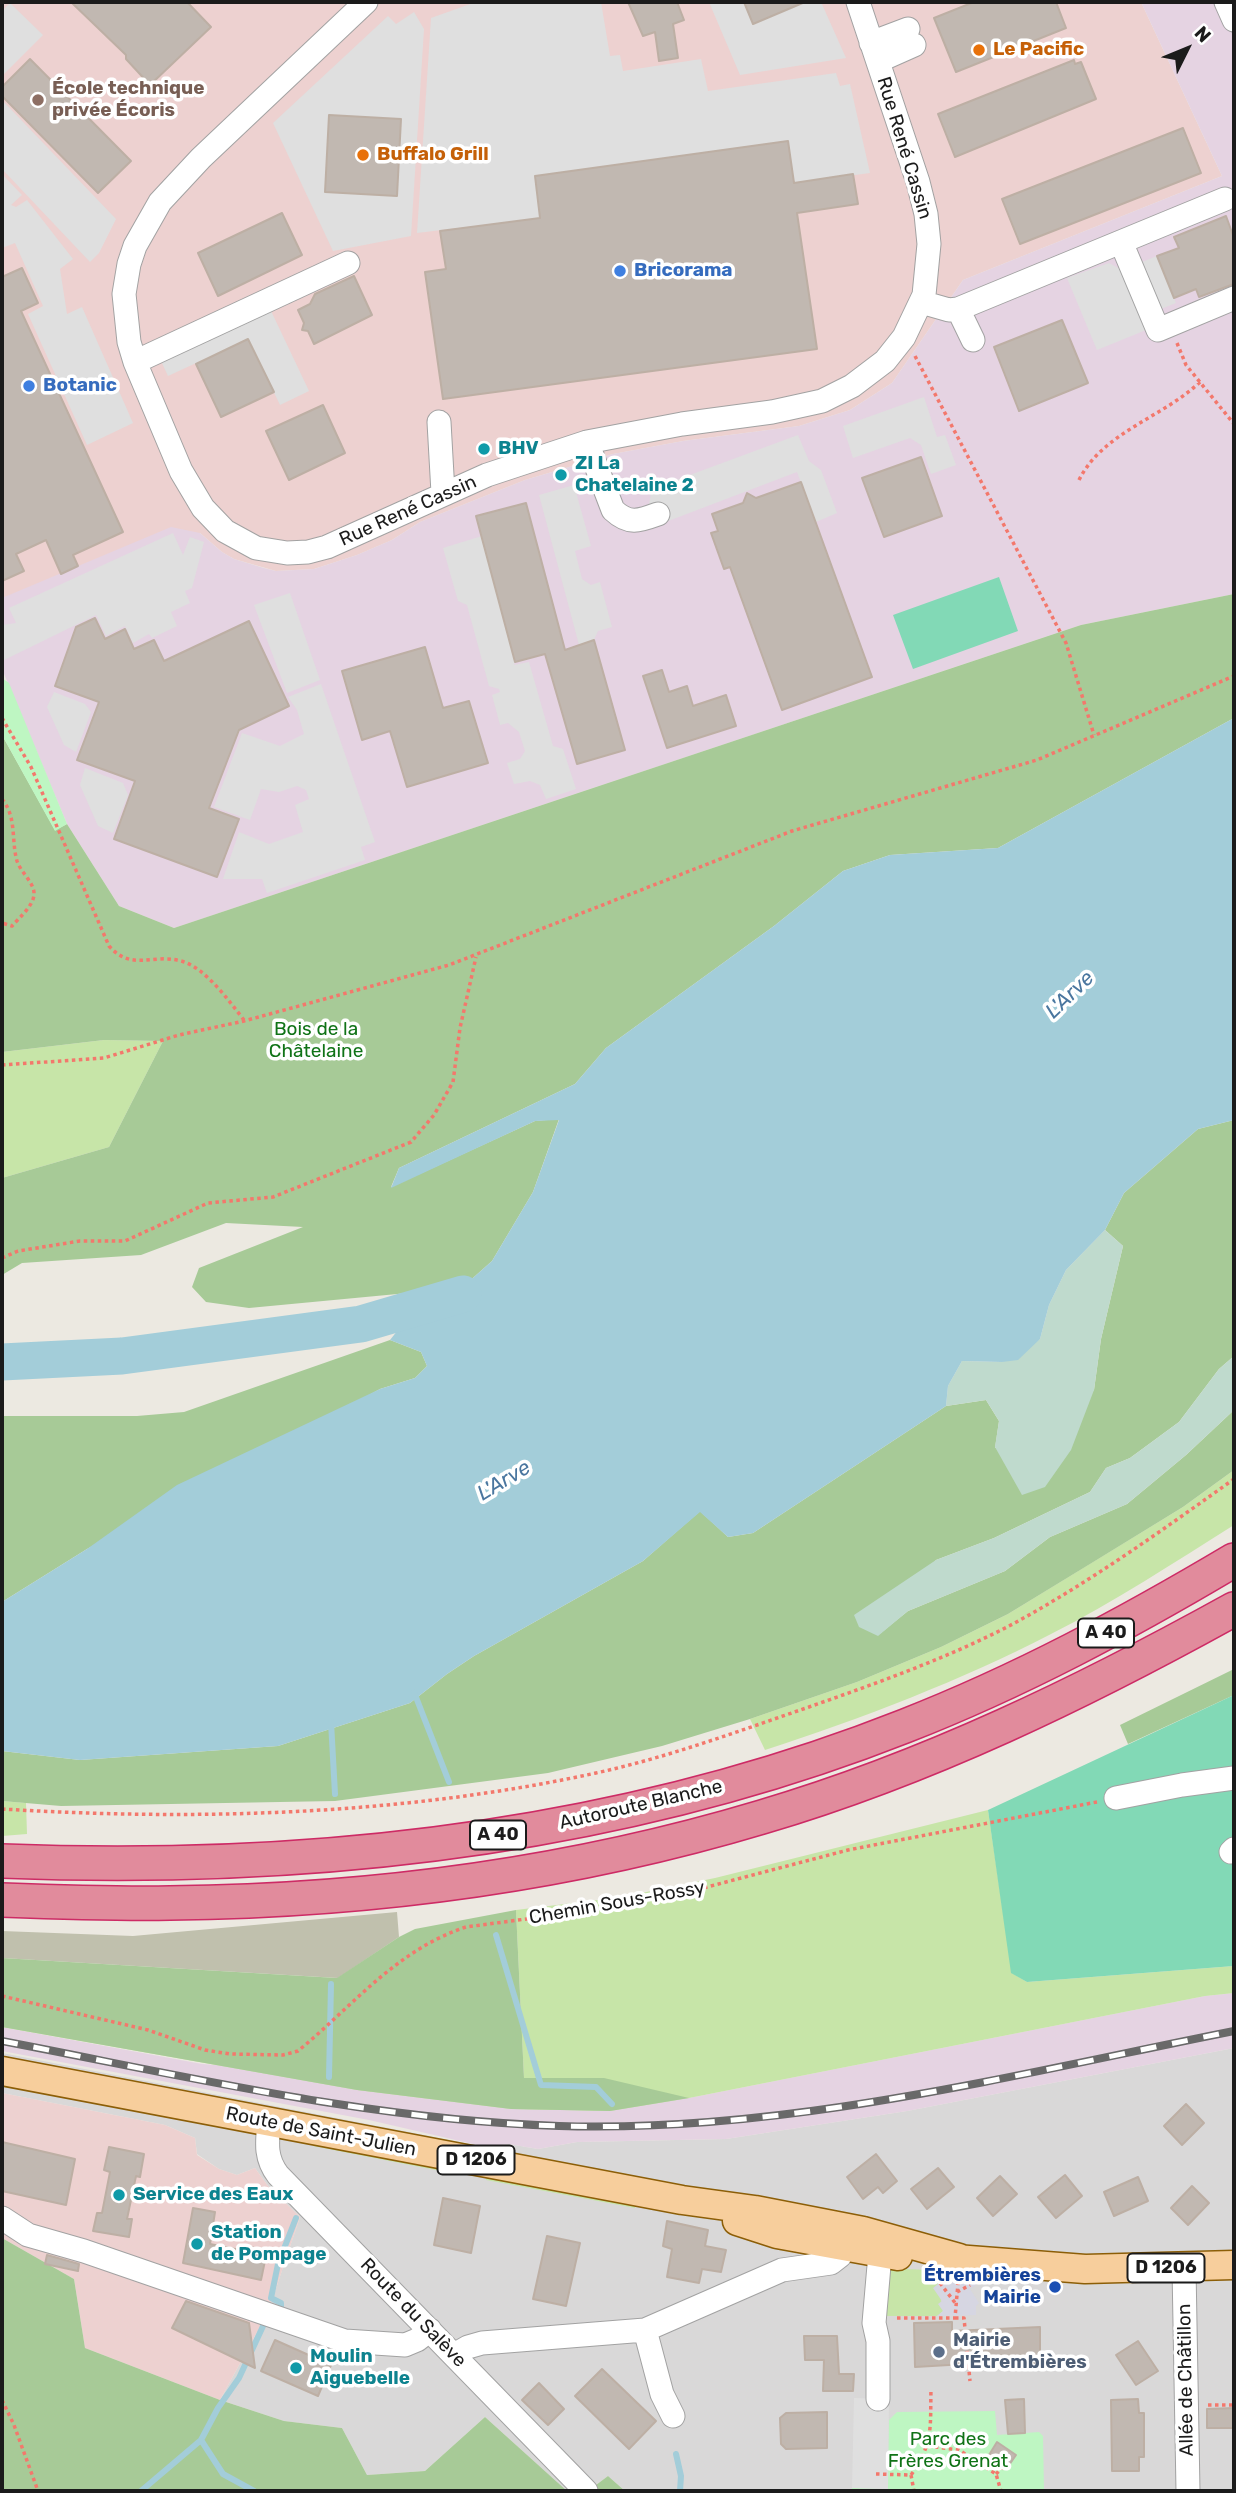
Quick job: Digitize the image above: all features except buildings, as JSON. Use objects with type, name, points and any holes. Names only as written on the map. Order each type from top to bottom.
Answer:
[{"type":"highway","name":"Autoroute Blanche","points":[[2,1861],[169,1863],[247,1861],[365,1852],[478,1839],[677,1799],[828,1755],[974,1697],[1089,1642],[1234,1560]]},
{"type":"highway","name":"A 40","points":[[2,1900],[172,1903],[366,1892],[570,1864],[714,1831],[803,1805],[1002,1727],[1111,1676],[1234,1609]]},
{"type":"highway","points":[[1002,1727],[1151,1668],[1234,1630]]},
{"type":"main road","name":"Route de Saint-Julien","points":[[2,2071],[682,2200],[762,2211],[959,2266],[1085,2269],[1234,2265]]},
{"type":"main road","name":"Route de Saint-Julien","points":[[682,2200],[770,2232],[843,2247],[881,2245]]},
{"type":"street","name":"Rue René Cassin","points":[[366,2],[176,183],[146,224],[143,256],[124,294],[129,342],[135,362],[181,471],[203,508],[225,531],[256,548],[287,553],[308,552],[327,547],[487,475],[587,442],[682,424],[772,412],[822,401],[852,386],[884,361],[904,337],[921,302],[936,211],[918,182],[858,2]]},
{"type":"street","points":[[1226,2],[1234,20]]},
{"type":"street","points":[[874,52],[911,37]]},
{"type":"street","points":[[921,302],[949,310],[958,309],[1225,199]]},
{"type":"street","points":[[1121,242],[1158,330],[1234,298]]},
{"type":"street","points":[[135,362],[348,263]]},
{"type":"street","points":[[958,309],[973,340]]},
{"type":"street","points":[[439,422],[443,493]]},
{"type":"street","points":[[587,442],[613,510],[621,518],[635,523],[658,514]]},
{"type":"street","points":[[1116,1798],[1234,1778]]},
{"type":"street","name":"Route du Salève","points":[[269,2122],[267,2150],[271,2165],[278,2175],[586,2491]]},
{"type":"street","points":[[2,2218],[28,2235],[84,2251],[345,2341],[405,2345],[430,2330]]},
{"type":"street","points":[[878,2399],[874,2318],[881,2245]]},
{"type":"street","points":[[454,2355],[482,2343],[645,2330],[782,2270],[831,2263],[840,2256],[843,2247]]},
{"type":"street","name":"Allée de Châtillon","points":[[1184,2268],[1188,2491]]},
{"type":"street","points":[[645,2330],[662,2394],[673,2416]]},
{"type":"path","points":[[1170,324],[1186,365],[1234,424]]},
{"type":"path","points":[[928,379],[1066,643],[1094,736]]},
{"type":"path","points":[[1079,480],[1085,468],[1104,448],[1177,401],[1200,382]]},
{"type":"path","points":[[2,1065],[104,1058],[178,1035],[244,1021],[476,956],[792,831],[1037,760],[1234,676]]},
{"type":"path","points":[[2,718],[31,767],[109,946],[123,959],[131,961],[174,959],[190,964],[221,991],[244,1021]]},
{"type":"path","points":[[2,799],[13,821],[13,846],[19,868],[32,885],[34,894],[32,902],[12,926],[2,923]]},
{"type":"path","points":[[2,1258],[18,1251],[79,1241],[125,1241],[208,1203],[273,1197],[411,1142],[434,1115],[453,1082],[460,1028],[476,956]]},
{"type":"path","points":[[2,1809],[222,1815],[346,1809],[503,1790],[597,1773],[701,1744],[939,1660],[1009,1625],[1109,1568],[1234,1479]]},
{"type":"path","name":"Chemin Sous-Rossy","points":[[2,1996],[148,2030],[205,2050],[230,2054],[283,2055],[298,2051],[403,1957],[443,1934],[466,1927],[609,1908],[707,1887],[848,1850],[1116,1798]]},
{"type":"path","points":[[956,2318],[959,2266]]},
{"type":"path","points":[[940,2282],[956,2304]]},
{"type":"path","points":[[874,2318],[964,2318],[970,2381]]},
{"type":"path","points":[[914,2491],[911,2474],[928,2446],[931,2389]]},
{"type":"path","points":[[2,2399],[38,2491]]},
{"type":"path","points":[[1187,2406],[1234,2405]]},
{"type":"path","points":[[928,2446],[959,2450],[996,2474],[1001,2491]]},
{"type":"path","points":[[996,2474],[1004,2466]]},
{"type":"path","points":[[876,2474],[911,2474]]},
{"type":"shaded area","points":[[2,2],[1141,2],[1222,176],[963,280],[892,383],[850,410],[799,426],[683,441],[613,454],[525,480],[420,522],[392,540],[357,555],[314,569],[276,571],[234,559],[200,533],[2,598]]},
{"type":"shaded area","points":[[476,2],[601,2],[610,56],[620,55],[623,71],[701,59],[708,91],[836,73],[840,86],[850,84],[870,173],[794,183],[535,176],[540,218],[417,233],[431,18]]},
{"type":"shaded area","points":[[709,2],[744,2],[753,24],[805,2],[821,2],[846,58],[740,75]]},
{"type":"shaded area","points":[[1141,2],[1234,2],[1234,594],[1081,625],[174,928],[119,906],[67,824],[2,669],[2,598],[171,527],[200,533],[234,559],[264,568],[276,571],[314,569],[357,555],[392,540],[420,522],[525,480],[613,454],[683,441],[799,426],[850,410],[892,383],[963,280],[1222,176]]},
{"type":"shaded area","points":[[10,3],[43,35],[2,76],[2,11]]},
{"type":"shaded area","points":[[414,12],[424,29],[411,236],[333,251],[273,123],[388,16],[396,24]],"holes":[[[329,116],[401,119],[397,195],[325,192]]]},
{"type":"shaded area","points":[[2,100],[116,219],[99,253],[90,262],[2,169]]},
{"type":"shaded area","points":[[2,174],[22,195],[11,205],[16,207],[27,200],[73,259],[60,269],[67,314],[82,307],[133,423],[87,445],[28,314],[43,306],[15,243],[2,248]]},
{"type":"shaded area","points":[[1157,256],[1176,303],[1161,309],[1146,330],[1097,350],[1067,278],[1109,263],[1122,270]]},
{"type":"shaded area","points":[[263,294],[309,391],[280,405],[248,339],[168,376],[153,344]]},
{"type":"shaded area","points":[[924,397],[937,437],[945,435],[956,465],[931,474],[921,445],[910,438],[853,458],[843,426]]},
{"type":"shaded area","points":[[798,435],[809,461],[821,470],[837,513],[816,522],[797,472],[663,523],[649,504],[652,489]]},
{"type":"shaded area","points":[[574,485],[591,546],[575,551],[582,579],[591,585],[600,582],[612,627],[598,631],[594,640],[579,645],[539,495]]},
{"type":"shaded area","points":[[173,533],[183,555],[190,537],[204,542],[192,588],[185,591],[190,603],[171,612],[177,626],[152,638],[149,634],[133,643],[125,626],[106,636],[96,615],[2,661],[2,625],[16,623],[9,608]]},
{"type":"shaded area","points":[[482,536],[514,665],[529,662],[553,746],[563,749],[576,789],[546,799],[540,785],[530,781],[514,784],[507,763],[520,759],[525,751],[519,732],[508,723],[500,725],[492,695],[500,692],[499,689],[489,686],[467,605],[458,601],[443,548]]},
{"type":"shaded area","points":[[290,593],[320,680],[287,693],[254,605]]},
{"type":"shaded area","points":[[321,684],[375,842],[361,847],[365,860],[267,893],[262,879],[223,879],[239,832],[269,844],[303,832],[295,805],[309,799],[306,790],[297,786],[279,792],[261,789],[250,820],[214,807],[242,733],[280,746],[304,734],[297,710],[288,697]]},
{"type":"shaded area","points":[[54,692],[85,704],[91,712],[76,752],[64,745],[47,707]]},
{"type":"shaded area","points":[[85,768],[123,783],[128,795],[113,833],[98,826],[80,785]]},
{"type":"shaded area","points":[[1105,1230],[1123,1246],[1101,1339],[1094,1390],[1071,1450],[1045,1487],[1022,1495],[995,1447],[999,1421],[986,1400],[946,1406],[948,1386],[962,1361],[1002,1362],[1040,1339],[1049,1305],[1066,1270]]},
{"type":"shaded area","points":[[1234,1356],[1234,1410],[1186,1455],[1127,1504],[1050,1537],[1005,1571],[908,1611],[878,1636],[859,1627],[854,1615],[936,1560],[994,1538],[1090,1492],[1106,1468],[1130,1458],[1179,1422],[1219,1369]]},
{"type":"shaded area","points":[[397,1912],[399,1937],[338,1978],[2,1958],[2,1931],[133,1936]]},
{"type":"shaded area","points":[[1234,1993],[1234,2048],[907,2111],[726,2139],[577,2142],[538,2149],[509,2144],[486,2147],[369,2120],[2,2051],[2,2027],[202,2064],[689,2098],[1205,1996]]},
{"type":"shaded area","points":[[1234,2048],[1234,2491],[625,2491],[608,2476],[588,2491],[567,2491],[485,2417],[425,2471],[367,2475],[342,2428],[284,2421],[220,2400],[268,2312],[300,2217],[268,2186],[255,2168],[237,2175],[219,2169],[197,2154],[195,2138],[165,2125],[2,2093],[2,2053],[486,2147],[509,2144],[538,2149],[577,2142],[726,2139],[907,2111]]},
{"type":"shaded area","points":[[2,2093],[165,2125],[195,2138],[197,2155],[219,2169],[237,2175],[255,2168],[268,2186],[300,2217],[268,2312],[220,2400],[85,2348],[74,2279],[2,2238]]},
{"type":"shaded area","points":[[928,2270],[937,2271],[937,2275],[946,2273],[977,2279],[979,2277],[982,2281],[970,2289],[979,2303],[976,2306],[976,2315],[937,2316],[943,2311],[938,2304],[942,2301],[933,2288],[938,2284]]},
{"type":"shaded area","points":[[854,2398],[889,2399],[888,2489],[852,2488]]},
{"type":"green space","points":[[999,577],[1018,631],[913,669],[893,615]]},
{"type":"green space","name":"Bois de la Châtelaine","points":[[1234,594],[1234,718],[998,848],[890,855],[843,871],[774,926],[606,1048],[575,1084],[399,1168],[391,1187],[535,1121],[559,1119],[533,1192],[492,1261],[465,1285],[429,1291],[249,1308],[206,1302],[192,1287],[199,1268],[303,1227],[226,1223],[141,1255],[22,1263],[2,1275],[2,1178],[109,1147],[163,1041],[104,1040],[2,1052],[2,735],[55,830],[67,824],[119,906],[174,928],[1081,625]]},
{"type":"green space","points":[[2,678],[9,683],[67,824],[55,831],[2,735]]},
{"type":"green space","points":[[104,1040],[163,1041],[109,1147],[2,1178],[2,1052]]},
{"type":"green space","points":[[1234,1120],[1234,1356],[1219,1369],[1179,1422],[1130,1458],[1106,1468],[1090,1492],[994,1538],[936,1560],[878,1635],[908,1611],[1005,1571],[1050,1537],[1127,1504],[1186,1455],[1234,1410],[1234,1470],[1183,1507],[1008,1614],[941,1647],[857,1682],[750,1719],[662,1746],[548,1773],[335,1801],[61,1806],[2,1801],[2,1751],[80,1760],[278,1746],[410,1703],[474,1656],[643,1561],[700,1511],[728,1537],[753,1533],[946,1406],[986,1400],[999,1421],[995,1448],[1094,1390],[1101,1339],[1123,1246],[1105,1230],[1124,1193],[1198,1129]]},
{"type":"green space","points":[[390,1340],[421,1352],[427,1366],[415,1378],[380,1389],[87,1549],[2,1602],[2,1416],[137,1416],[184,1412]]},
{"type":"green space","points":[[1234,1470],[1234,1525],[1121,1595],[1075,1622],[946,1683],[875,1712],[765,1750],[750,1719],[857,1682],[941,1647],[1008,1614],[1183,1507]]},
{"type":"green space","points":[[1234,1669],[1234,1695],[1128,1744],[1120,1725]]},
{"type":"green space","points":[[1234,1695],[1234,1966],[1027,1982],[1011,1973],[988,1810]]},
{"type":"green space","points":[[2,1801],[26,1803],[27,1834],[2,1836]]},
{"type":"green space","points":[[988,1810],[1012,1973],[1027,1982],[1234,1966],[1234,1993],[1205,1996],[689,2098],[610,2111],[511,2109],[357,2090],[2,2027],[2,1987],[524,2078],[516,1910],[622,1897],[715,1878]]},
{"type":"green space","points":[[516,1910],[524,2078],[604,2078],[689,2098],[610,2111],[511,2109],[357,2090],[2,2027],[2,1958],[337,1978],[415,1929]]},
{"type":"green space","points":[[314,2140],[447,2166],[446,2172],[313,2146]]},
{"type":"green space","points":[[487,2174],[636,2203],[635,2208],[486,2180]]},
{"type":"green space","points":[[2,2238],[74,2279],[85,2348],[220,2400],[284,2421],[342,2428],[367,2475],[425,2471],[485,2417],[567,2491],[2,2491]]},
{"type":"green space","points":[[886,2268],[928,2270],[938,2284],[943,2311],[937,2316],[882,2316]]},
{"type":"green space","name":"Parc des Frères Grenat","points":[[995,2411],[997,2435],[1039,2432],[1043,2436],[1044,2491],[852,2491],[852,2488],[887,2489],[889,2420],[897,2412]]},
{"type":"green space","points":[[608,2476],[625,2491],[588,2491]]},
{"type":"water","points":[[1234,718],[1234,1120],[1198,1129],[1124,1193],[1105,1230],[1066,1270],[1049,1305],[1040,1339],[1018,1360],[962,1361],[948,1386],[946,1406],[753,1533],[728,1537],[700,1512],[643,1561],[474,1656],[410,1703],[278,1746],[80,1760],[2,1751],[2,1602],[87,1549],[177,1485],[380,1389],[415,1378],[427,1366],[421,1352],[390,1340],[429,1291],[465,1285],[492,1261],[533,1192],[559,1120],[535,1121],[391,1188],[399,1168],[575,1084],[606,1048],[774,926],[843,871],[890,855],[998,848]]},
{"type":"waterway","name":"L'Arve","points":[[2,1362],[122,1356],[361,1324],[463,1294]]},
{"type":"waterway","points":[[414,1692],[449,1782]]},
{"type":"waterway","points":[[331,1722],[335,1794]]},
{"type":"waterway","points":[[496,1935],[541,2085],[596,2087],[612,2104]]},
{"type":"waterway","points":[[329,2077],[331,1984]]},
{"type":"waterway","points":[[281,2311],[281,2303],[271,2298],[278,2264],[296,2218]]},
{"type":"waterway","points":[[141,2491],[201,2440],[218,2408],[239,2378],[264,2324]]},
{"type":"waterway","points":[[201,2440],[223,2474],[254,2491]]},
{"type":"waterway","points":[[676,2454],[681,2476],[680,2491]]},
{"type":"railway","points":[[2,2041],[348,2106],[488,2122],[559,2126],[644,2126],[814,2111],[899,2098],[1234,2031]]},
{"type":"place","name":"Le Pacific","points":[[979,50]]},
{"type":"place","name":"École technique privée Écoris","points":[[38,100]]},
{"type":"place","name":"Buffalo Grill","points":[[363,155]]},
{"type":"place","name":"Bricorama","points":[[620,271]]},
{"type":"place","name":"Botanic","points":[[29,386]]},
{"type":"place","name":"BHV","points":[[484,449]]},
{"type":"place","name":"ZI La Chatelaine 2","points":[[561,475]]},
{"type":"place","name":"Service des Eaux","points":[[119,2195]]},
{"type":"place","name":"Station de Pompage","points":[[197,2244]]},
{"type":"place","name":"Étrembières Mairie","points":[[1055,2287]]},
{"type":"place","name":"Mairie d'Étrembières","points":[[939,2352]]},
{"type":"place","name":"Moulin Aiguebelle","points":[[296,2368]]}]
